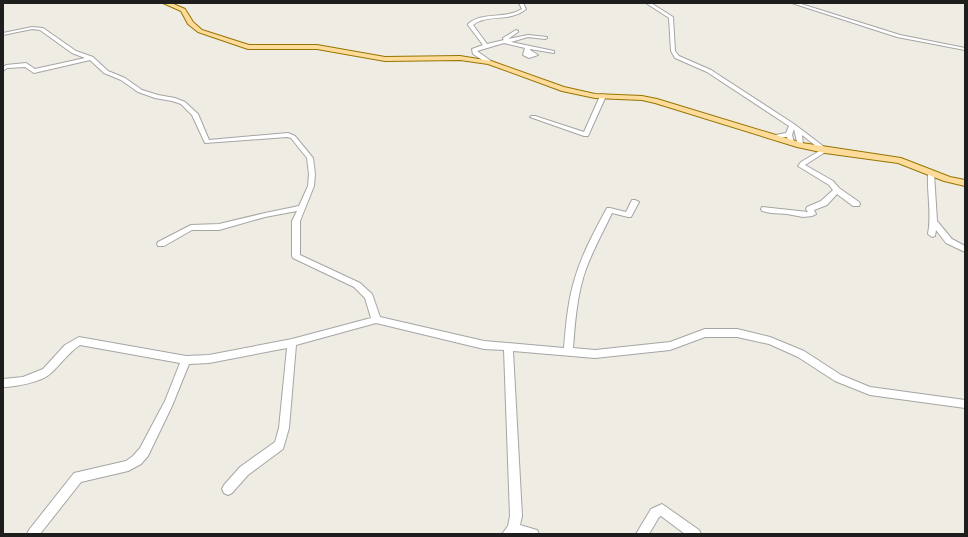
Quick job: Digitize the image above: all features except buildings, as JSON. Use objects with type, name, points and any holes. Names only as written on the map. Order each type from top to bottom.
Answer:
[{"type":"main road","points":[[166,3],[183,10],[190,23],[200,31],[248,47],[317,47],[385,59],[460,58],[489,62],[562,89],[579,93],[642,98],[657,101],[772,137],[790,139],[800,145],[901,161],[931,174],[965,183]]},
{"type":"street","points":[[486,46],[470,26],[471,23],[486,18],[509,16],[524,9],[521,3]]},
{"type":"street","points":[[648,3],[671,17],[673,51],[677,57],[709,70],[792,125],[824,150],[803,163],[801,166],[831,183],[837,190],[856,204]]},
{"type":"street","points":[[794,3],[899,36],[965,49]]},
{"type":"street","points":[[3,34],[32,28],[41,29],[74,52],[91,58],[106,72],[123,79],[140,91],[157,97],[173,99],[183,103],[195,114],[207,142],[288,135],[293,137],[310,158],[312,174],[311,186],[296,221],[296,256],[357,285],[370,296],[376,320]]},
{"type":"street","points":[[504,42],[516,31]]},
{"type":"street","points":[[899,36],[909,35],[965,44]]},
{"type":"street","points":[[489,62],[475,53],[474,50],[511,39],[528,36],[545,38]]},
{"type":"street","points":[[504,42],[527,49],[552,52]]},
{"type":"street","points":[[3,69],[6,67],[26,65],[34,71],[91,58]]},
{"type":"street","points":[[532,117],[586,135],[603,96]]},
{"type":"street","points":[[790,139],[792,125]]},
{"type":"street","points":[[798,130],[800,145]]},
{"type":"street","points":[[931,174],[930,190],[935,223],[932,234]]},
{"type":"street","points":[[765,209],[771,212],[789,211],[806,215],[812,214],[810,209],[824,203],[837,190]]},
{"type":"street","points":[[568,352],[574,301],[582,270],[589,254],[610,210],[628,215],[635,202]]},
{"type":"street","points":[[160,244],[191,228],[219,227],[265,215],[301,208]]},
{"type":"street","points":[[935,223],[949,241],[965,249]]},
{"type":"street","points":[[3,383],[12,384],[46,372],[68,348],[79,341],[186,360],[209,359],[292,343],[376,320],[484,345],[595,354],[670,346],[705,333],[737,333],[770,341],[802,354],[838,378],[870,392],[965,404]]},
{"type":"street","points":[[228,489],[244,472],[279,445],[284,428],[292,343]]},
{"type":"street","points":[[508,347],[516,516],[510,532],[533,534]]},
{"type":"street","points":[[33,534],[78,477],[128,466],[137,460],[144,452],[169,403],[186,360]]},
{"type":"street","points":[[642,534],[655,513],[662,510],[695,534]]}]
